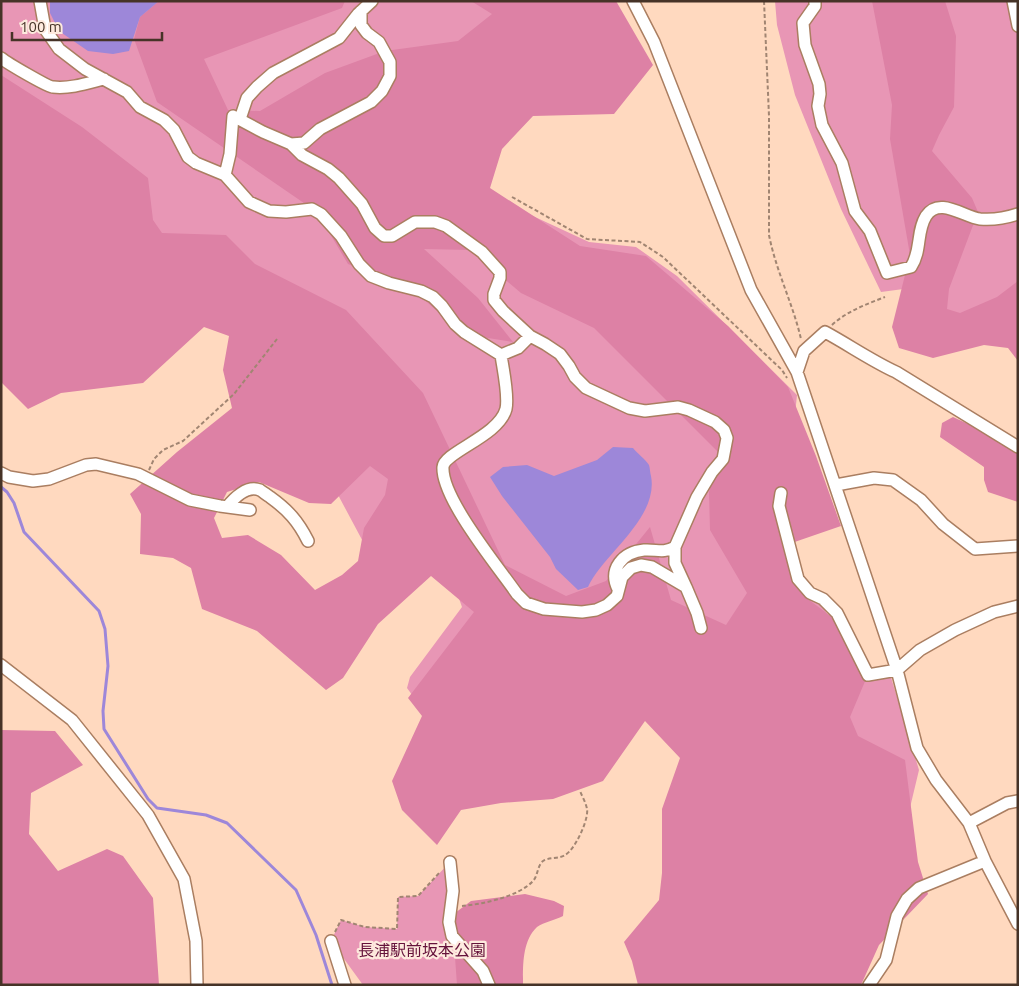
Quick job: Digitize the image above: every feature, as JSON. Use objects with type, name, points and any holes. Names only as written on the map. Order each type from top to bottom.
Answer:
[{"type":"street","points":[[40,1],[45,29],[59,49],[85,68],[127,92],[140,107],[164,120],[174,130],[188,157],[225,175],[249,202],[269,211],[286,212],[312,209],[321,214],[341,236],[359,264],[372,276],[389,283],[422,290],[433,296],[460,328],[501,355]]},
{"type":"street","points":[[240,119],[247,98],[257,86],[273,73],[338,38],[372,1]]},
{"type":"street","points":[[633,1],[654,42],[751,290],[797,372],[897,670],[917,748],[936,780],[969,823],[985,861],[1018,924]]},
{"type":"street","points":[[815,1],[815,6],[803,23],[805,45],[819,84],[818,106],[822,125],[842,163],[855,211],[870,231],[887,273],[911,267],[917,258],[922,225],[928,214],[937,208],[951,209],[978,219],[1007,217],[1018,214]]},
{"type":"street","points":[[1013,1],[1018,26]]},
{"type":"street","points":[[291,144],[304,143],[320,129],[371,102],[382,91],[390,76],[390,62],[379,42],[367,33],[361,25],[361,11]]},
{"type":"street","points":[[1,58],[12,67],[28,73],[51,88],[82,85],[104,79]]},
{"type":"street","points":[[225,175],[230,154],[233,116],[291,144],[302,155],[328,169],[339,178],[362,204],[375,228],[384,236],[392,236],[415,222],[435,222],[446,226],[482,252],[500,272],[494,300],[530,336],[560,354],[575,377],[586,388],[629,408],[645,411],[678,407],[689,410],[715,422],[724,430],[727,438],[723,460],[712,472],[697,497],[675,547],[675,563],[697,613],[701,628]]},
{"type":"street","points":[[797,372],[804,351],[825,332],[859,350],[878,364],[896,372],[1018,447]]},
{"type":"street","points":[[501,355],[518,348],[530,336]]},
{"type":"street","points":[[501,355],[506,409],[500,420],[483,437],[447,458],[443,465],[444,476],[452,498],[512,586],[526,602],[544,609],[582,612],[596,610],[607,605],[617,596],[622,577],[631,568],[641,565],[652,567],[686,587]]},
{"type":"street","points":[[1,473],[9,478],[33,481],[49,479],[86,465],[96,464],[141,476],[190,500],[250,510]]},
{"type":"street","points":[[836,485],[874,478],[893,480],[921,500],[943,524],[975,549],[1018,546]]},
{"type":"street","points":[[227,507],[236,496],[248,490],[259,490],[283,506],[300,524],[308,541]]},
{"type":"street","points":[[781,493],[779,506],[798,579],[810,592],[823,599],[837,613],[868,675],[897,670],[920,650],[955,630],[1017,603]]},
{"type":"street","points":[[618,589],[614,580],[614,571],[619,563],[631,553],[644,550],[666,552],[675,547]]},
{"type":"street","points":[[1,665],[72,720],[148,815],[184,878],[196,941],[197,985]]},
{"type":"street","points":[[969,823],[1007,803],[1018,801]]},
{"type":"street","points":[[869,985],[886,960],[897,916],[907,899],[920,888],[985,861]]},
{"type":"street","points":[[450,862],[453,891],[449,922],[452,936],[483,971],[489,985]]},
{"type":"street","points":[[331,941],[345,985]]},
{"type":"path","points":[[764,1],[768,116],[769,236],[773,255],[797,319],[804,351]]},
{"type":"path","points":[[512,197],[587,239],[640,242],[663,257],[782,370],[791,384]]},
{"type":"path","points":[[825,332],[839,319],[885,297]]},
{"type":"path","points":[[141,476],[163,450],[183,441],[234,394],[277,339]]},
{"type":"path","points":[[451,907],[492,902],[516,892],[536,879],[544,860],[565,856],[578,840],[586,819],[587,809],[580,791]]},
{"type":"path","points":[[331,941],[341,920],[365,927],[397,929],[398,897],[418,896],[450,862]]},
{"type":"green space","points":[[1,1],[542,1],[422,66],[494,198],[589,242],[636,247],[677,276],[797,395],[793,434],[774,502],[790,582],[822,604],[859,679],[890,674],[919,770],[902,841],[752,711],[446,714],[418,703],[407,688],[410,677],[462,607],[447,565],[368,551],[321,463],[282,332],[164,272],[1,91]]},
{"type":"green space","points":[[775,1],[1018,1],[1018,318],[931,312],[926,286],[881,292],[841,209],[795,95],[777,25]]},
{"type":"green space","name":"長浦駅前坂本公園","points":[[450,862],[449,922],[489,985],[363,985],[331,941],[341,920],[365,927],[397,929],[398,897],[418,896]]},
{"type":"shaded area","points":[[50,1],[159,1],[140,17],[129,51],[113,54],[88,51],[59,31],[50,13]]},
{"type":"shaded area","points":[[159,1],[345,1],[342,8],[204,59],[228,110],[260,111],[325,73],[385,51],[458,41],[492,14],[471,1],[616,1],[653,65],[614,114],[533,116],[502,149],[490,188],[580,246],[646,256],[728,326],[788,387],[816,456],[841,526],[783,546],[805,597],[832,617],[866,679],[850,717],[858,736],[905,760],[918,862],[928,894],[879,945],[861,985],[638,985],[632,961],[624,942],[659,900],[662,873],[662,809],[680,758],[645,721],[603,781],[553,799],[501,803],[461,810],[437,845],[402,810],[392,781],[422,716],[408,698],[474,612],[431,576],[378,624],[343,678],[326,690],[257,631],[202,609],[191,568],[173,558],[140,554],[141,514],[130,494],[177,452],[232,408],[223,370],[229,336],[204,327],[143,383],[61,393],[28,409],[1,382],[1,75],[82,127],[148,178],[153,220],[162,233],[226,235],[255,264],[346,310],[423,393],[505,565],[566,596],[606,581],[650,527],[671,600],[726,625],[747,593],[710,530],[709,492],[718,452],[594,328],[521,293],[470,250],[424,249],[478,298],[513,342],[463,334],[411,288],[348,264],[317,212],[157,102],[134,39],[140,17]],"holes":[[[370,466],[388,479],[385,495],[364,528],[358,561],[342,575],[315,590],[281,555],[248,535],[222,538],[214,518],[227,492],[259,482],[309,503],[331,504]]]},
{"type":"shaded area","points":[[872,1],[945,1],[956,36],[954,107],[932,151],[972,198],[978,212],[949,289],[947,309],[960,313],[997,297],[1018,281],[1018,361],[1008,348],[984,345],[933,358],[899,348],[892,327],[910,255],[890,139],[892,105]]},
{"type":"shaded area","points":[[953,417],[1018,447],[1018,502],[988,492],[984,480],[984,467],[940,437],[942,423]]},
{"type":"shaded area","points":[[613,447],[633,448],[649,465],[651,491],[647,506],[639,521],[606,561],[588,587],[578,590],[556,569],[550,557],[502,496],[490,477],[503,467],[527,465],[554,476],[597,460]]},
{"type":"shaded area","points":[[1,730],[55,731],[83,765],[31,793],[29,834],[58,871],[107,849],[123,856],[153,898],[159,985],[1,985]]},
{"type":"shaded area","points":[[525,894],[554,901],[564,906],[563,916],[537,927],[528,939],[524,954],[523,985],[457,985],[455,957],[443,922],[471,901]]},
{"type":"waterway","points":[[1,487],[7,492],[14,503],[24,532],[99,611],[105,629],[108,666],[103,711],[104,729],[148,799],[157,808],[206,815],[227,823],[296,890],[316,935],[332,985]]}]
